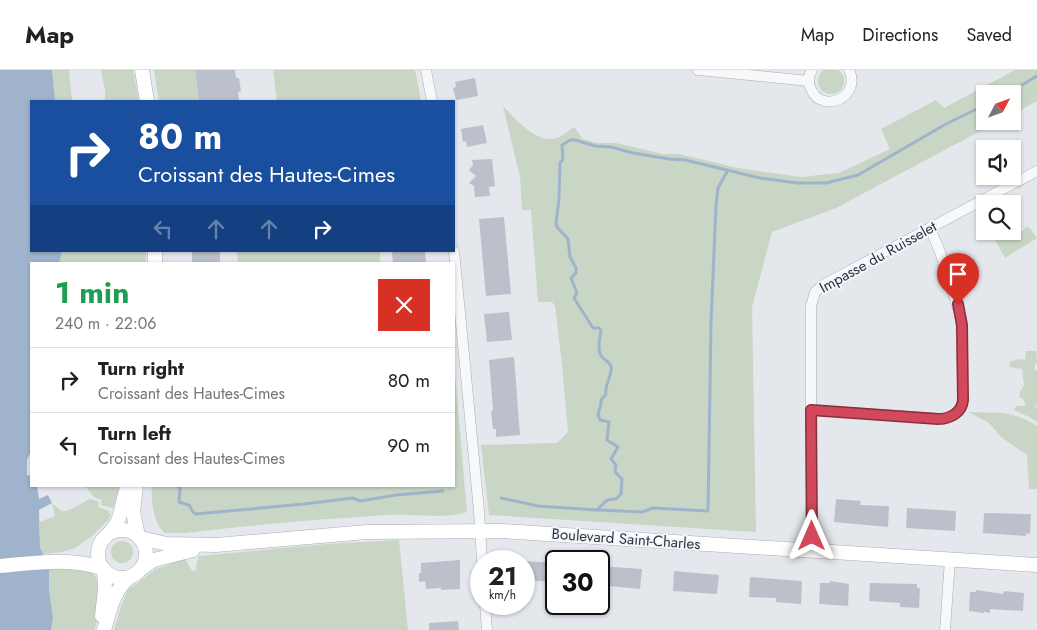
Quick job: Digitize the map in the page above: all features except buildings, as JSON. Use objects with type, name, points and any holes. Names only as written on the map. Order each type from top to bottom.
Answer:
[{"type":"street","points":[[142,70],[147,100]]},
{"type":"street","points":[[426,70],[432,100]]},
{"type":"street","points":[[698,70],[809,81]]},
{"type":"street","points":[[812,70],[809,81],[813,93],[824,101],[837,101],[843,98],[851,87],[852,80],[848,70]]},
{"type":"street","name":"Impasse du Ruisselet","points":[[811,551],[811,306],[815,292],[823,285],[1037,171]]},
{"type":"street","points":[[811,410],[938,419],[949,418],[961,408],[963,400],[961,318],[940,252],[930,228]]},
{"type":"street","points":[[454,252],[481,550]]},
{"type":"street","points":[[56,561],[89,551],[103,539],[119,521],[128,487]]},
{"type":"street","points":[[104,630],[116,593],[122,583],[142,568],[145,561],[146,553],[139,537],[133,512],[136,487]]},
{"type":"street","points":[[100,630],[104,600],[103,569],[98,556],[103,539],[119,530],[131,532],[139,537]]},
{"type":"street","name":"Boulevard Saint-Charles","points":[[139,537],[167,544],[216,545],[367,532],[480,530],[1037,564]]},
{"type":"street","name":"Boulevard Saint-Charles","points":[[142,568],[161,558],[216,545]]},
{"type":"street","points":[[946,630],[950,559]]},
{"type":"street","points":[[0,566],[56,561],[89,564],[117,577],[130,577]]},
{"type":"street","points":[[486,615],[487,630]]},
{"type":"green space","points":[[831,68],[840,72],[844,81],[840,90],[831,94],[822,90],[818,81],[822,72]]},
{"type":"green space","points":[[52,70],[69,70],[72,100],[55,100]]},
{"type":"green space","points":[[101,70],[133,70],[139,100],[105,100]]},
{"type":"green space","points":[[154,70],[195,70],[199,100],[159,100]]},
{"type":"green space","points":[[273,70],[415,70],[421,100],[277,100]]},
{"type":"green space","points":[[1015,70],[1037,70],[1037,101],[1021,110],[1021,85],[987,85]]},
{"type":"green space","points":[[976,91],[976,130],[982,130],[836,208],[772,232],[752,307],[756,532],[489,515],[481,445],[557,443],[568,432],[555,306],[552,302],[538,302],[531,210],[522,210],[520,177],[503,106],[527,129],[534,134],[549,139],[557,138],[574,127],[583,139],[597,143],[616,143],[663,154],[679,154],[738,168],[801,177],[839,173],[890,149],[881,129],[936,100],[944,108]]},
{"type":"green space","points":[[1026,227],[1029,227],[1037,238],[1005,258],[995,240],[1021,240],[1021,231]]},
{"type":"green space","points":[[62,252],[146,252],[146,262],[59,262]]},
{"type":"green space","points":[[237,252],[380,252],[380,262],[238,262]]},
{"type":"green space","points":[[1026,351],[1036,351],[1037,361],[1034,369],[1037,371],[1037,402],[1035,407],[1037,407],[1037,422],[1014,410],[1016,406],[1026,406],[1023,399],[1019,397],[1024,386],[1022,369],[1009,367],[1010,362],[1018,359],[1025,360]]},
{"type":"green space","points":[[455,378],[467,512],[450,515],[387,515],[337,518],[185,533],[165,533],[155,518],[152,487],[455,487]]},
{"type":"green space","points":[[968,412],[1012,415],[1037,426],[1037,489],[1029,489],[1027,455],[1001,437],[989,423]]},
{"type":"green space","points":[[86,487],[120,487],[113,508],[101,505],[102,500],[94,497]]},
{"type":"green space","points":[[90,499],[99,502],[98,507],[109,511],[111,514],[108,520],[92,536],[75,548],[62,552],[43,554],[40,547],[40,522],[55,516],[52,503],[64,511]]},
{"type":"green space","points":[[399,540],[408,630],[114,630],[128,590],[156,569],[171,564],[171,560],[185,558],[192,571],[197,570],[196,565],[199,556],[327,544]]},
{"type":"green space","points":[[122,541],[130,544],[133,552],[130,560],[122,563],[114,560],[111,552],[114,544]]},
{"type":"green space","points":[[64,567],[86,570],[97,578],[100,584],[101,600],[95,630],[51,630],[53,619],[49,589],[49,568]]},
{"type":"water","points":[[0,70],[52,70],[55,100],[30,100],[30,252],[62,252],[59,262],[30,262],[30,453],[27,460],[27,475],[30,476],[30,487],[37,487],[39,499],[48,495],[52,503],[39,510],[40,547],[49,568],[49,589],[53,619],[51,630],[0,630]]},
{"type":"waterway","points":[[1021,86],[1037,76]]},
{"type":"waterway","points":[[501,498],[538,506],[597,510],[607,500],[616,499],[621,494],[622,479],[615,472],[616,465],[611,459],[618,447],[607,440],[609,422],[600,420],[598,414],[601,400],[606,394],[611,366],[600,352],[601,330],[593,328],[574,298],[577,293],[571,278],[576,273],[576,268],[570,257],[568,239],[557,227],[556,223],[560,163],[563,159],[562,145],[570,140],[575,140],[633,153],[685,160],[760,178],[797,183],[826,183],[858,175],[946,124],[976,109]]},
{"type":"waterway","points":[[598,510],[642,512],[653,508],[708,511],[711,323],[716,206],[718,188],[728,170]]},
{"type":"waterway","points":[[179,487],[179,502],[189,505],[196,514],[353,498],[360,501],[396,495],[443,491]]},
{"type":"route","points":[[812,536],[811,410],[938,419],[949,418],[961,408],[963,400],[962,325],[958,304]]}]
